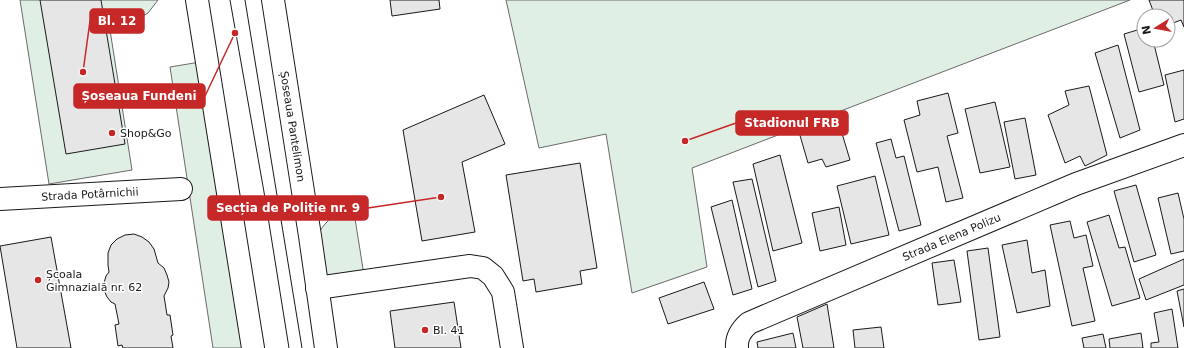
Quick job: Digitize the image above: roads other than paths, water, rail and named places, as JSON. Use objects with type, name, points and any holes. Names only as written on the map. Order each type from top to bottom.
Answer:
[{"type":"street","points":[[197,0],[253,348]]},
{"type":"street","name":"Șoseaua Pantelimon","points":[[273,0],[326,348]]},
{"type":"street","name":"Strada Elena Polizu","points":[[737,348],[741,331],[749,323],[1076,184],[1184,145]]},
{"type":"street","name":"Strada Potârnichii","points":[[0,199],[180,189]]},
{"type":"street","points":[[317,288],[470,266],[483,268],[493,276],[503,292],[512,348]]},
{"type":"tram line","points":[[230,0],[264,192],[289,348]]},
{"type":"tram line","points":[[245,0],[302,348]]},
{"type":"place","name":"Șoseaua Fundeni","points":[[235,33]]},
{"type":"place","name":"Bl. 12","points":[[83,72]]},
{"type":"place","name":"Shop&Go","points":[[112,133]]},
{"type":"place","name":"Stadionul FRB","points":[[685,141]]},
{"type":"place","name":"Secția de Poliție nr. 9","points":[[441,197]]},
{"type":"place","name":"Școala Gimnazială nr. 62","points":[[38,280]]},
{"type":"place","name":"Bl. 41","points":[[425,330]]}]
